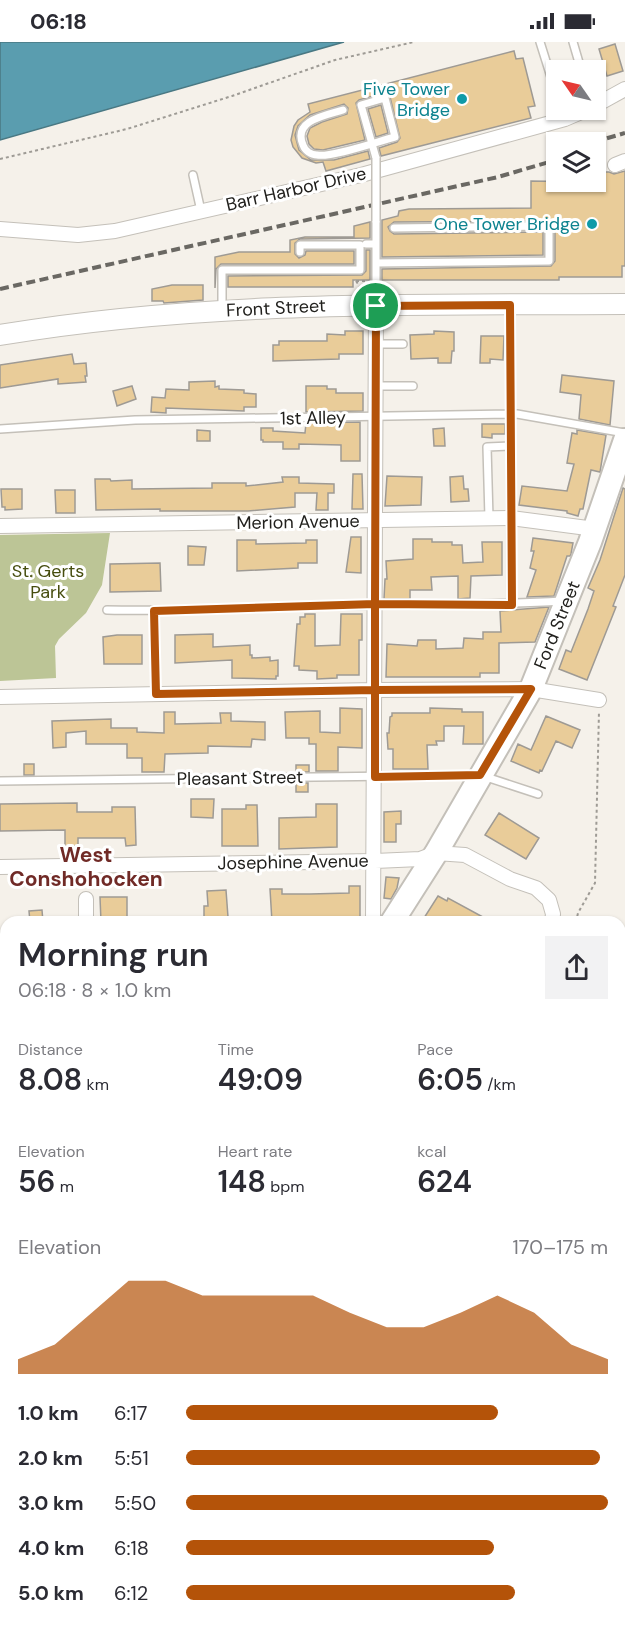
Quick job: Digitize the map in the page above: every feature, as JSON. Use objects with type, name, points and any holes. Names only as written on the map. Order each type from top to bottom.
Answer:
[{"type":"main road","name":"Front Street","points":[[0,335],[106,319],[296,306],[625,304]]},
{"type":"main road","name":"Ford Street","points":[[396,916],[436,853],[531,689],[595,529],[625,440]]},
{"type":"street","points":[[606,99],[625,89]]},
{"type":"street","name":"Barr Harbor Drive","points":[[0,230],[59,234],[115,231],[361,175],[546,119]]},
{"type":"street","points":[[373,916],[376,306]]},
{"type":"street","name":"Merion Avenue","points":[[0,526],[511,518],[595,529]]},
{"type":"street","points":[[0,697],[531,689],[599,700]]},
{"type":"street","name":"Josephine Avenue","points":[[0,867],[375,861],[420,859],[436,853],[465,855],[510,879],[536,888],[549,900],[553,916]]},
{"type":"street","points":[[86,898],[86,916]]},
{"type":"lane","points":[[540,42],[548,60]]},
{"type":"lane","points":[[573,42],[578,60]]},
{"type":"lane","points":[[343,110],[315,119],[304,126],[301,137],[305,149],[321,156],[371,144],[395,137],[385,98],[361,105],[371,144],[376,158],[376,306]]},
{"type":"lane","points":[[193,175],[201,211]]},
{"type":"lane","points":[[376,263],[549,261],[549,226],[394,228]]},
{"type":"lane","points":[[366,244],[376,244]]},
{"type":"lane","points":[[222,311],[222,270],[360,270],[360,245],[300,245],[300,252]]},
{"type":"lane","points":[[510,305],[512,605]]},
{"type":"lane","points":[[377,344],[403,344]]},
{"type":"lane","points":[[376,386],[413,386]]},
{"type":"lane","name":"1st Alley","points":[[0,429],[135,420],[511,414],[625,433]]},
{"type":"lane","points":[[489,518],[487,447],[511,446]]},
{"type":"lane","points":[[107,610],[154,611],[375,604],[512,605],[566,601]]},
{"type":"lane","points":[[154,611],[156,694]]},
{"type":"lane","name":"Pleasant Street","points":[[0,781],[480,775],[538,794]]},
{"type":"path","points":[[0,159],[127,129],[335,60],[414,42]]},
{"type":"path","points":[[578,916],[595,883],[599,700]]},
{"type":"green space","name":"St. Gerts Park","points":[[110,533],[102,585],[86,613],[59,639],[55,646],[56,678],[0,681],[0,535]]},
{"type":"water","points":[[0,42],[344,42],[0,140]]},
{"type":"building","points":[[615,44],[623,71],[607,76],[606,60],[602,60],[599,49]]},
{"type":"building","name":"Five Tower Bridge","points":[[514,51],[516,59],[523,58],[535,106],[528,107],[531,118],[381,156],[379,148],[397,142],[400,138],[390,97],[384,93],[359,100],[356,103],[365,140],[323,150],[314,149],[309,144],[307,136],[310,128],[347,114],[348,108],[344,104],[310,115],[298,126],[295,135],[299,150],[311,160],[334,160],[368,151],[370,159],[326,171],[323,162],[316,163],[302,158],[293,147],[291,140],[294,126],[298,120],[310,112],[308,104]]},
{"type":"building","points":[[381,105],[388,133],[376,137],[368,109]]},
{"type":"building","points":[[625,171],[625,266],[622,266],[622,277],[559,277],[559,280],[382,280],[382,269],[551,266],[555,261],[555,226],[551,221],[394,222],[388,227],[394,234],[543,232],[543,255],[382,257],[382,220],[398,216],[399,211],[409,209],[531,208],[531,181],[546,181],[546,192],[606,192],[606,172],[614,174]]},
{"type":"building","points":[[370,222],[370,238],[300,239],[295,243],[295,254],[299,258],[305,255],[306,251],[354,251],[354,264],[221,264],[216,269],[215,288],[215,257],[239,252],[290,252],[290,240],[305,237],[354,237],[354,226]]},
{"type":"building","points":[[366,250],[370,250],[370,280],[353,280],[353,287],[228,287],[228,276],[362,275],[366,271]]},
{"type":"building","points":[[172,285],[203,285],[203,300],[164,303],[163,301],[152,301],[152,289]]},
{"type":"building","points":[[345,331],[363,331],[363,354],[339,354],[339,359],[273,361],[273,345],[279,345],[279,341],[327,341],[327,334],[345,335]]},
{"type":"building","points":[[434,331],[454,332],[454,351],[452,351],[451,363],[438,363],[438,358],[411,359],[410,335],[434,334]]},
{"type":"building","points":[[481,336],[504,336],[503,360],[490,359],[490,363],[480,363]]},
{"type":"building","points":[[72,354],[74,364],[86,363],[86,382],[58,384],[58,379],[0,388],[0,365]]},
{"type":"building","points":[[562,375],[614,381],[610,425],[579,419],[581,395],[560,392]]},
{"type":"building","points":[[215,381],[215,387],[219,386],[219,389],[244,390],[244,393],[256,394],[256,407],[244,407],[244,411],[166,408],[166,413],[151,412],[152,397],[165,398],[166,389],[189,390],[189,382]]},
{"type":"building","points":[[132,386],[136,399],[117,406],[113,391]]},
{"type":"building","points":[[306,386],[327,386],[327,389],[336,389],[336,393],[363,393],[363,411],[306,412]]},
{"type":"building","points":[[360,422],[360,461],[341,461],[341,445],[299,444],[299,449],[283,449],[283,442],[263,442],[261,440],[261,428],[305,433],[306,423]]},
{"type":"building","points":[[482,424],[505,424],[505,434],[492,434],[492,438],[482,437]]},
{"type":"building","points":[[444,428],[445,446],[434,446],[433,429]]},
{"type":"building","points":[[197,430],[210,431],[210,441],[197,441]]},
{"type":"building","points":[[577,430],[606,435],[600,472],[591,470],[583,509],[580,509],[578,516],[567,513],[567,511],[519,505],[522,486],[567,491],[574,464],[567,463],[572,433],[577,434]]},
{"type":"building","points":[[353,474],[362,474],[363,509],[352,509]]},
{"type":"building","points":[[387,476],[422,477],[421,505],[385,506]]},
{"type":"building","points":[[463,476],[464,489],[468,489],[469,501],[451,502],[450,477]]},
{"type":"building","points":[[282,477],[299,477],[299,483],[334,484],[334,493],[328,493],[328,510],[316,510],[317,493],[295,493],[295,507],[248,511],[96,510],[95,479],[132,480],[132,489],[212,488],[212,483],[246,483],[246,486],[283,482]]},
{"type":"building","points":[[623,488],[625,489],[625,575],[613,606],[616,607],[587,680],[559,669],[566,650],[571,652],[588,609],[594,591],[588,588],[600,560]]},
{"type":"building","points":[[1,489],[22,489],[22,509],[5,510],[5,507],[2,507]]},
{"type":"building","points":[[55,490],[75,490],[75,513],[56,513]]},
{"type":"building","points":[[351,537],[361,537],[361,573],[346,572]]},
{"type":"building","points":[[533,538],[573,543],[571,554],[567,556],[554,596],[527,597],[536,570],[530,568],[534,551],[531,551]]},
{"type":"building","points":[[413,539],[432,539],[432,542],[452,542],[452,545],[462,545],[463,563],[483,562],[482,542],[502,542],[502,575],[471,576],[470,598],[458,599],[458,576],[431,577],[432,590],[410,590],[410,599],[384,599],[385,579],[387,579],[386,561],[413,559]]},
{"type":"building","points":[[237,540],[256,540],[256,544],[306,543],[306,540],[317,540],[317,563],[298,563],[298,568],[237,571]]},
{"type":"building","points":[[188,546],[206,547],[204,565],[188,565]]},
{"type":"building","points":[[160,563],[161,591],[110,592],[110,564]]},
{"type":"building","points":[[549,607],[535,642],[499,643],[499,673],[480,673],[480,677],[386,677],[387,644],[417,646],[418,640],[436,640],[436,649],[463,648],[464,638],[483,639],[483,632],[501,632],[500,611]]},
{"type":"building","points":[[305,614],[315,614],[315,646],[340,645],[341,614],[362,614],[359,675],[337,675],[337,678],[317,679],[317,671],[299,670],[299,666],[294,666],[297,624],[300,624],[300,617],[305,617]]},
{"type":"building","points":[[213,634],[213,647],[250,645],[252,658],[270,657],[270,661],[278,660],[276,679],[232,678],[232,660],[175,663],[175,635]]},
{"type":"building","points":[[142,635],[142,664],[104,664],[103,637]]},
{"type":"building","points":[[340,708],[362,709],[362,748],[338,747],[338,771],[316,771],[316,744],[309,744],[309,738],[286,738],[285,712],[320,711],[320,732],[340,733]]},
{"type":"building","points":[[430,708],[483,712],[483,744],[463,744],[464,726],[444,726],[444,741],[436,741],[437,745],[427,745],[428,769],[393,769],[393,749],[388,749],[387,733],[389,733],[392,713],[430,713]]},
{"type":"building","points":[[164,712],[175,712],[175,724],[221,723],[220,713],[231,713],[231,721],[265,722],[265,740],[252,739],[251,747],[208,746],[208,753],[165,754],[164,772],[142,772],[142,758],[127,758],[127,744],[86,744],[86,731],[66,733],[66,747],[53,748],[52,721],[111,719],[111,728],[137,728],[137,732],[164,733]]},
{"type":"building","points":[[546,716],[580,730],[572,748],[556,741],[539,773],[511,761],[518,744],[531,750]]},
{"type":"building","points":[[24,764],[34,764],[34,775],[24,775]]},
{"type":"building","points":[[296,765],[309,765],[309,772],[296,772]]},
{"type":"building","points":[[296,783],[308,783],[308,792],[296,792]]},
{"type":"building","points":[[191,799],[214,799],[213,818],[191,817]]},
{"type":"building","points":[[77,803],[77,812],[112,812],[112,807],[135,807],[136,845],[126,846],[125,838],[78,838],[78,846],[65,846],[65,830],[0,831],[0,804]]},
{"type":"building","points":[[316,804],[337,804],[337,847],[279,849],[279,818],[316,817]]},
{"type":"building","points":[[246,805],[257,805],[258,846],[222,846],[222,809],[246,809]]},
{"type":"building","points":[[401,811],[401,824],[396,824],[396,842],[384,842],[384,812]]},
{"type":"building","points":[[499,813],[539,838],[526,859],[485,835]]},
{"type":"building","points":[[386,877],[399,878],[391,899],[384,898]]},
{"type":"building","points":[[349,886],[360,886],[360,916],[272,916],[270,889],[282,889],[282,894],[349,893]]},
{"type":"building","points":[[226,890],[228,916],[204,916],[204,906],[208,906],[207,891]]},
{"type":"building","points":[[438,896],[447,901],[448,898],[481,916],[425,916]]},
{"type":"building","points":[[100,897],[127,897],[127,916],[101,916]]},
{"type":"building","points":[[42,910],[42,916],[29,916],[29,911]]},
{"type":"railway","points":[[606,139],[625,133]]},
{"type":"railway","points":[[0,289],[498,177],[546,163]]},
{"type":"place","name":"Five Tower Bridge","points":[[462,99]]},
{"type":"place","name":"One Tower Bridge","points":[[592,224]]},
{"type":"district","name":"West Conshohocken","points":[[86,867]]},
{"type":"route","points":[[376,306],[375,604],[154,611],[156,694],[375,690],[375,777],[480,775],[531,689],[375,690],[375,604],[512,605],[510,305],[376,306]]}]
